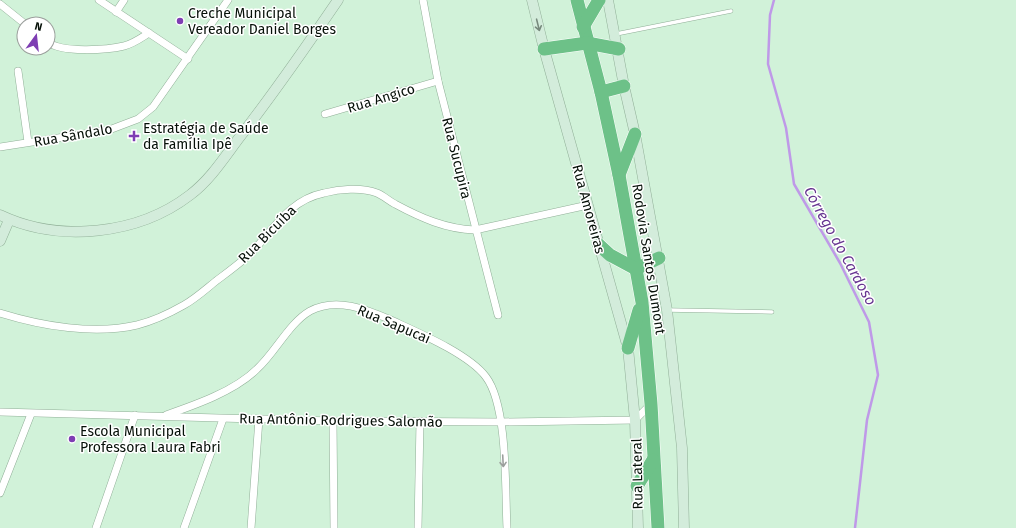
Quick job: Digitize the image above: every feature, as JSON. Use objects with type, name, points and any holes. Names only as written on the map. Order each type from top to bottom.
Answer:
[{"type":"highway","name":"Rodovia Santos Dumont","points":[[576,0],[600,92],[619,175],[642,302],[651,404],[658,528]]},
{"type":"highway","points":[[582,27],[599,0]]},
{"type":"highway","points":[[544,49],[587,43],[619,49]]},
{"type":"highway","points":[[600,92],[624,86]]},
{"type":"highway","points":[[619,175],[636,134]]},
{"type":"highway","points":[[598,244],[610,255],[636,270],[659,258]]},
{"type":"highway","points":[[628,348],[642,302]]},
{"type":"highway","points":[[637,486],[653,460]]},
{"type":"street","points":[[99,0],[188,59]]},
{"type":"street","points":[[116,12],[124,0]]},
{"type":"street","name":"Rua Sândalo","points":[[0,145],[109,130],[138,119],[153,107],[228,0]]},
{"type":"street","points":[[0,241],[5,218],[44,228],[90,232],[133,224],[167,211],[190,195],[208,179],[278,88],[337,0]]},
{"type":"street","name":"Rua Sucupira","points":[[423,0],[438,81],[498,315]]},
{"type":"street","name":"Rua Amoreiras","points":[[532,0],[544,49],[628,348],[635,420]]},
{"type":"street","points":[[608,0],[619,49],[624,86],[636,134],[659,258],[682,448],[684,528]]},
{"type":"street","points":[[0,4],[16,17]]},
{"type":"street","points":[[56,46],[70,50],[117,48],[126,46],[149,33]]},
{"type":"street","points":[[18,70],[28,142]]},
{"type":"street","name":"Rua Angico","points":[[324,114],[438,81]]},
{"type":"street","name":"Rua Bicuíba","points":[[0,313],[44,324],[77,328],[110,329],[145,322],[186,304],[221,278],[252,252],[280,219],[296,204],[308,197],[334,191],[358,190],[378,193],[391,202],[430,221],[456,229],[475,230],[588,205]]},
{"type":"street","name":"Rua Sapucai","points":[[162,417],[209,400],[256,370],[294,325],[309,312],[319,307],[342,306],[354,307],[372,312],[426,336],[473,364],[487,378],[495,395],[501,422],[507,528]]},
{"type":"street","points":[[635,420],[651,404]]},
{"type":"street","name":"Rua Antônio Rodrigues Salomão","points":[[0,412],[333,421],[501,422],[635,420]]},
{"type":"street","points":[[0,493],[31,414]]},
{"type":"street","points":[[96,528],[135,415]]},
{"type":"street","points":[[184,528],[223,418]]},
{"type":"street","points":[[251,528],[259,419]]},
{"type":"street","name":"Rua Lateral","points":[[635,420],[638,528]]},
{"type":"street","points":[[333,421],[334,528]]},
{"type":"street","points":[[418,528],[420,421]]},
{"type":"lane","points":[[616,34],[731,11]]},
{"type":"lane","points":[[666,310],[772,312]]},
{"type":"waterway","name":"Córrego do Cardoso","points":[[774,0],[770,15],[768,64],[786,128],[794,184],[840,263],[869,322],[878,375],[867,420],[855,528]]},
{"type":"place","name":"Creche Municipal Vereador Daniel Borges","points":[[180,21]]},
{"type":"place","name":"Estratégia de Saúde da Família Ipê","points":[[134,136]]},
{"type":"place","name":"Escola Municipal Professora Laura Fabri","points":[[72,439]]}]
